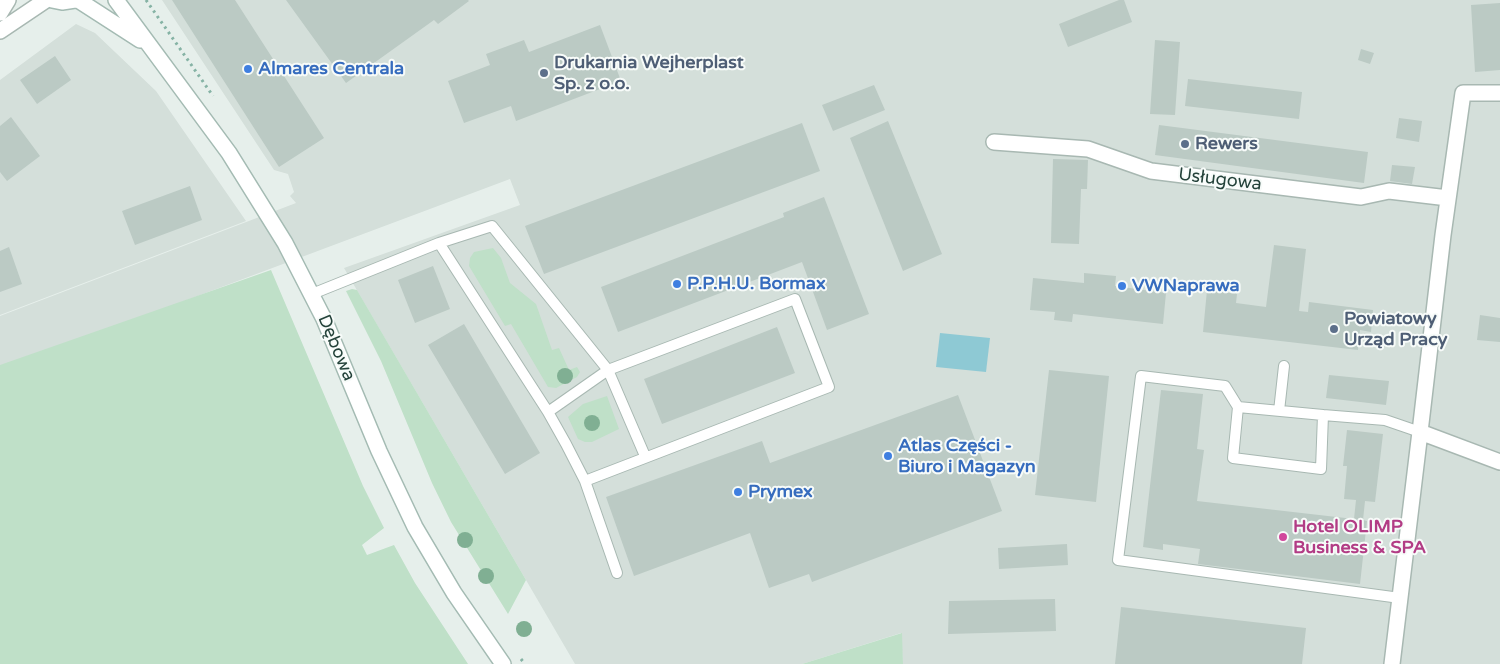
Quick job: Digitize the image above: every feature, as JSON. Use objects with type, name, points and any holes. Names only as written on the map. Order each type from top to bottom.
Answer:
[{"type":"street","points":[[0,13],[8,0]]},
{"type":"street","points":[[0,31],[46,0]]},
{"type":"street","points":[[52,0],[62,2],[76,0]]},
{"type":"street","name":"Dębowa","points":[[76,0],[147,44]]},
{"type":"street","name":"Dębowa","points":[[116,0],[229,152],[276,227],[312,294],[332,337],[383,460],[415,527],[461,604],[503,664]]},
{"type":"street","points":[[1392,664],[1448,198],[1463,93],[1500,93]]},
{"type":"street","name":"Usługowa","points":[[994,142],[1088,149],[1151,171],[1352,196],[1361,197],[1389,190],[1448,198]]},
{"type":"street","points":[[1420,432],[1500,462]]},
{"type":"lane","points":[[312,294],[439,243],[492,226],[608,370],[645,456]]},
{"type":"lane","points":[[439,243],[548,412],[585,481],[617,574]]},
{"type":"lane","points":[[548,412],[608,370],[795,299],[829,387],[645,456],[585,481]]},
{"type":"lane","points":[[1279,411],[1284,366]]},
{"type":"lane","points":[[1323,415],[1322,469],[1233,458],[1238,407],[1225,386],[1141,376],[1118,560],[1400,598]]},
{"type":"lane","points":[[1238,407],[1384,420],[1420,432]]},
{"type":"path","points":[[519,656],[525,664]]},
{"type":"shaded area","points":[[162,0],[1500,0],[1500,664],[903,664],[901,633],[802,664],[575,664],[344,268],[520,205],[510,179],[0,370],[0,316],[296,203],[290,196],[294,192],[288,174],[274,170]]},
{"type":"shaded area","points":[[76,24],[95,33],[156,91],[246,221],[0,315],[0,80]]},
{"type":"green space","points":[[493,248],[501,258],[510,283],[536,304],[552,350],[559,348],[569,370],[577,367],[580,372],[577,377],[556,388],[548,387],[511,324],[505,326],[469,266],[470,258],[474,252]]},
{"type":"green space","points":[[271,270],[363,486],[384,528],[362,545],[367,555],[394,545],[415,583],[468,664],[0,664],[0,365]]},
{"type":"green space","points":[[357,290],[526,580],[508,614],[451,522],[432,483],[381,361],[346,291]]},
{"type":"green space","points":[[607,396],[619,429],[592,442],[578,439],[568,417],[583,404]]},
{"type":"green space","points":[[902,633],[903,664],[802,664]]},
{"type":"water","points":[[940,333],[990,338],[986,372],[936,367]]},
{"type":"building","name":"Almares Centrala","points":[[172,0],[235,0],[324,138],[279,167]]},
{"type":"building","points":[[286,0],[469,1],[438,24],[434,20],[346,83]]},
{"type":"building","points":[[1119,0],[1124,0],[1132,22],[1068,47],[1059,24]]},
{"type":"building","points":[[1500,3],[1500,70],[1475,72],[1471,5]]},
{"type":"building","name":"Drukarnia Wejherplast Sp. z o.o.","points":[[600,25],[621,81],[516,121],[511,106],[464,123],[448,81],[490,65],[486,54],[524,40],[529,52]]},
{"type":"building","points":[[1155,40],[1180,42],[1175,115],[1150,114]]},
{"type":"building","points":[[1361,49],[1374,53],[1370,64],[1358,60]]},
{"type":"building","points":[[55,56],[71,80],[37,104],[20,80]]},
{"type":"building","points":[[1188,79],[1302,92],[1299,119],[1185,106]]},
{"type":"building","points":[[874,85],[885,110],[833,131],[822,105]]},
{"type":"building","points":[[11,117],[40,156],[7,181],[0,172],[0,126]]},
{"type":"building","points":[[1399,118],[1422,121],[1419,142],[1396,138]]},
{"type":"building","points":[[888,121],[942,254],[903,271],[850,138]]},
{"type":"building","points":[[802,123],[820,171],[544,274],[525,226]]},
{"type":"building","points":[[1159,125],[1368,152],[1364,183],[1155,155]]},
{"type":"building","points":[[1053,159],[1088,160],[1087,189],[1081,189],[1079,244],[1051,243]]},
{"type":"building","points":[[1392,165],[1415,167],[1412,184],[1390,181]]},
{"type":"building","points":[[190,186],[202,220],[135,245],[122,211]]},
{"type":"building","points":[[824,197],[869,314],[827,330],[802,262],[618,332],[601,287],[784,217],[783,213]]},
{"type":"building","points":[[1274,245],[1306,249],[1299,311],[1308,312],[1309,302],[1373,310],[1371,332],[1360,330],[1358,350],[1203,332],[1207,290],[1237,294],[1236,303],[1266,307]]},
{"type":"building","points":[[9,247],[22,284],[0,292],[0,251]]},
{"type":"building","points":[[433,266],[450,309],[415,323],[398,280]]},
{"type":"building","points":[[1084,273],[1116,276],[1115,286],[1166,293],[1163,324],[1073,314],[1072,322],[1054,320],[1055,312],[1030,310],[1033,278],[1084,283]]},
{"type":"building","points":[[1480,315],[1500,318],[1500,342],[1477,340]]},
{"type":"building","points":[[464,324],[540,453],[505,474],[428,345]]},
{"type":"building","points":[[777,327],[795,373],[662,424],[644,379]]},
{"type":"building","points":[[1049,370],[1109,376],[1096,502],[1035,495]]},
{"type":"building","points":[[1329,375],[1389,381],[1386,405],[1326,398]]},
{"type":"building","points":[[1161,390],[1203,394],[1197,449],[1204,450],[1197,501],[1354,519],[1356,500],[1344,499],[1347,466],[1343,466],[1347,430],[1383,434],[1375,502],[1365,501],[1363,520],[1367,521],[1360,584],[1198,564],[1200,549],[1163,544],[1163,550],[1143,547]]},
{"type":"building","points":[[958,395],[1002,511],[812,582],[809,574],[769,588],[750,533],[634,576],[606,497],[762,441],[770,463]]},
{"type":"building","points":[[1067,544],[1068,565],[999,569],[998,548]]},
{"type":"building","points":[[1055,599],[1056,631],[948,634],[949,601]]},
{"type":"building","points":[[1121,607],[1306,628],[1302,664],[1115,664]]},
{"type":"place","name":"Almares Centrala","points":[[248,69]]},
{"type":"place","name":"Drukarnia Wejherplast Sp. z o.o.","points":[[544,73]]},
{"type":"place","name":"Rewers","points":[[1185,144]]},
{"type":"place","name":"P.P.H.U. Bormax","points":[[677,284]]},
{"type":"place","name":"VWNaprawa","points":[[1122,286]]},
{"type":"place","name":"Powiatowy Urząd Pracy","points":[[1334,329]]},
{"type":"place","name":"Atlas Części - Biuro i Magazyn","points":[[888,456]]},
{"type":"place","name":"Prymex","points":[[738,492]]},
{"type":"place","name":"Hotel OLIMP Business & SPA","points":[[1283,537]]}]
